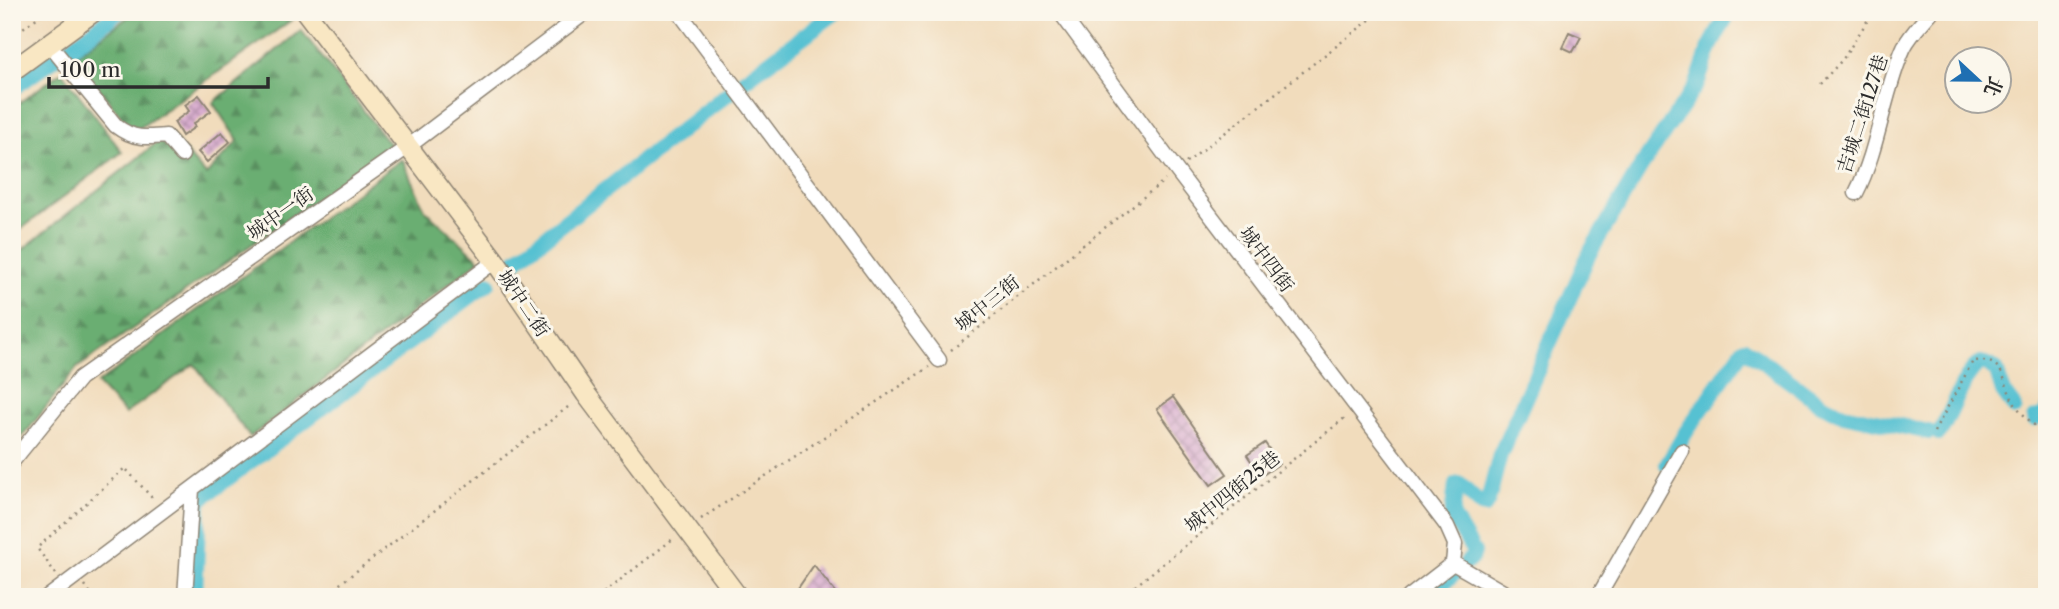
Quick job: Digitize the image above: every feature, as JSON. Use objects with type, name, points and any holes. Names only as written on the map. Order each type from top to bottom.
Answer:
[{"type":"street","points":[[12,71],[93,12]]},
{"type":"street","name":"城中二街","points":[[306,12],[495,261],[586,394],[738,597]]},
{"type":"street","name":"城中一街","points":[[12,462],[80,378],[409,146],[586,12]]},
{"type":"street","points":[[679,12],[939,360]]},
{"type":"street","name":"城中四街","points":[[1060,12],[1356,409],[1447,526],[1455,544],[1453,563]]},
{"type":"street","name":"吉城二街127巷","points":[[1856,193],[1867,170],[1881,115],[1905,45],[1931,12]]},
{"type":"street","points":[[49,44],[116,126],[128,135],[143,139],[166,136],[181,155]]},
{"type":"street","points":[[48,597],[495,261]]},
{"type":"street","points":[[1598,597],[1682,451]]},
{"type":"street","points":[[185,597],[192,488]]},
{"type":"street","points":[[1409,597],[1453,563],[1511,597]]},
{"type":"path","points":[[12,36],[45,12]]},
{"type":"path","name":"城中三街","points":[[598,597],[687,529],[939,360],[1380,12]]},
{"type":"path","points":[[1820,84],[1843,59],[1873,12]]},
{"type":"path","points":[[1934,432],[1973,361],[1988,360],[2001,369],[2016,405],[2047,437]]},
{"type":"path","points":[[323,597],[586,394]]},
{"type":"path","name":"城中四街25巷","points":[[1124,595],[1356,409]]},
{"type":"path","points":[[64,585],[37,548],[125,468],[163,510]]},
{"type":"path","points":[[86,587],[93,597]]},
{"type":"green space","points":[[135,12],[289,12],[293,19],[134,132],[73,57]]},
{"type":"green space","points":[[301,30],[391,146],[77,368],[12,450],[12,258],[169,133],[206,175],[238,141],[213,103]]},
{"type":"green space","points":[[62,72],[122,152],[12,236],[12,108]]},
{"type":"green space","points":[[402,159],[425,210],[480,260],[250,437],[194,364],[125,414],[97,384]]},
{"type":"building","points":[[1569,32],[1581,37],[1573,52],[1562,47]]},
{"type":"building","points":[[199,95],[211,111],[182,136],[174,122],[189,111],[185,105]]},
{"type":"building","points":[[222,132],[230,142],[207,162],[198,152]]},
{"type":"building","points":[[1173,397],[1227,474],[1211,485],[1157,409]]},
{"type":"building","points":[[1265,443],[1279,464],[1261,476],[1247,455]]},
{"type":"building","points":[[814,565],[839,597],[792,597]]},
{"type":"waterway","points":[[66,52],[118,12]]},
{"type":"waterway","points":[[742,82],[836,12]]},
{"type":"waterway","points":[[1467,562],[1474,552],[1452,515],[1456,485],[1459,484],[1485,506],[1500,455],[1589,254],[1642,165],[1697,84],[1710,47],[1729,12]]},
{"type":"waterway","points":[[12,89],[54,59]]},
{"type":"waterway","points":[[510,265],[730,92]]},
{"type":"waterway","points":[[195,597],[199,500],[488,283]]},
{"type":"waterway","points":[[1667,465],[1686,432],[1744,348],[1821,404],[1843,414],[1929,432]]},
{"type":"waterway","points":[[1939,433],[1963,385],[1974,368],[1980,364],[1996,369],[2003,392],[2015,408]]},
{"type":"waterway","points":[[2034,419],[2045,416],[2047,411]]},
{"type":"waterway","points":[[1426,597],[1455,573]]}]
